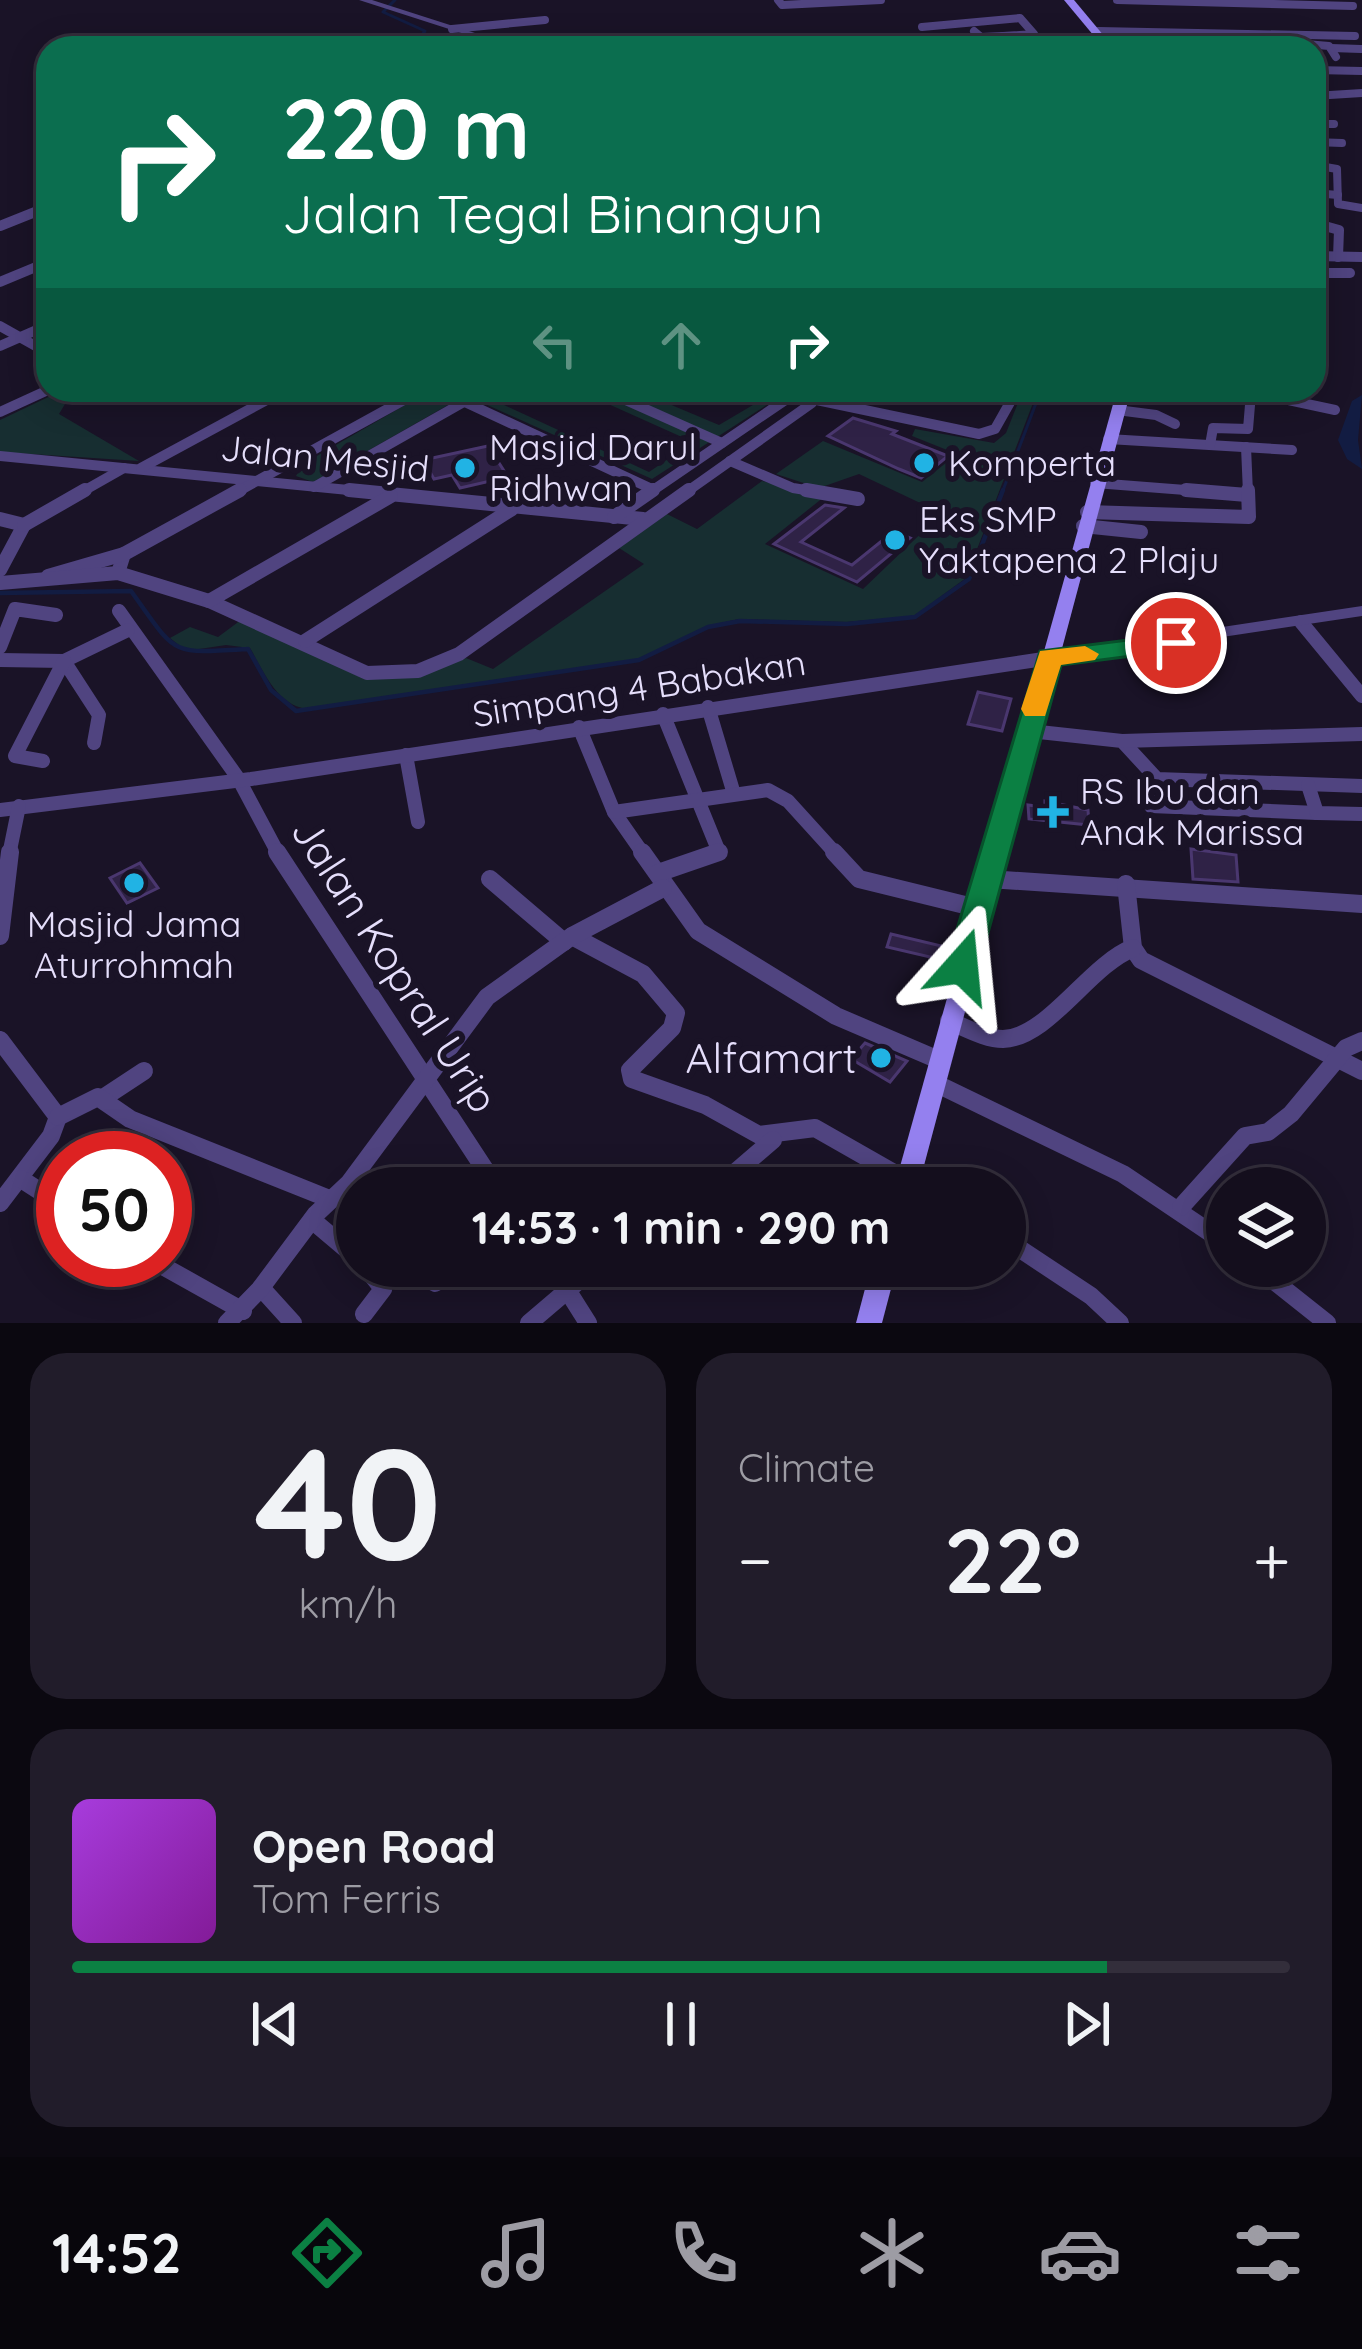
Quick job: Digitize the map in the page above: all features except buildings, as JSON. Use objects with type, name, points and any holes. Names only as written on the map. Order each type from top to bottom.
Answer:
[{"type":"main road","points":[[1069,0],[1101,36]]},
{"type":"main road","points":[[912,1167],[1119,402]]},
{"type":"main road","points":[[869,1323],[878,1287]]},
{"type":"street","points":[[364,0],[477,36]]},
{"type":"street","points":[[778,0],[881,0]]},
{"type":"street","points":[[1117,0],[1353,6]]},
{"type":"street","points":[[922,26],[1021,18],[1034,34],[1003,36]]},
{"type":"street","points":[[452,28],[545,20]]},
{"type":"street","points":[[437,36],[439,25]]},
{"type":"street","points":[[974,31],[979,36]]},
{"type":"street","points":[[1098,32],[1173,36]]},
{"type":"street","points":[[1326,36],[1354,36]]},
{"type":"street","points":[[1326,52],[1361,49]]},
{"type":"street","points":[[1326,70],[1362,71]]},
{"type":"street","points":[[1326,95],[1362,93]]},
{"type":"street","points":[[1326,124],[1334,124]]},
{"type":"street","points":[[1326,142],[1342,143]]},
{"type":"street","points":[[1326,167],[1337,169],[1340,205],[1362,208]]},
{"type":"street","points":[[1326,194],[1338,195]]},
{"type":"street","points":[[0,226],[36,212]]},
{"type":"street","points":[[1326,226],[1340,230],[1338,257]]},
{"type":"street","points":[[1326,256],[1362,257]]},
{"type":"street","points":[[0,282],[36,267]]},
{"type":"street","points":[[1326,273],[1350,273]]},
{"type":"street","points":[[0,326],[36,346]]},
{"type":"street","points":[[0,346],[36,330]]},
{"type":"street","points":[[0,412],[36,396]]},
{"type":"street","points":[[141,469],[263,402]]},
{"type":"street","points":[[34,580],[124,554],[401,402]]},
{"type":"street","points":[[314,487],[465,402],[654,490]]},
{"type":"street","points":[[630,402],[722,443]]},
{"type":"street","points":[[614,517],[782,402]]},
{"type":"street","points":[[808,402],[979,434],[994,429],[1009,402]]},
{"type":"street","points":[[1125,402],[1175,424]]},
{"type":"street","points":[[1210,445],[1213,428],[1248,429],[1247,402]]},
{"type":"street","points":[[1298,402],[1335,410]]},
{"type":"street","points":[[0,584],[118,573],[209,601],[305,640],[367,673],[437,666],[812,404]]},
{"type":"street","points":[[1108,439],[1292,450]]},
{"type":"street","points":[[1085,519],[1249,517],[1246,447]]},
{"type":"street","name":"Jalan Mesjid","points":[[0,457],[643,519]]},
{"type":"street","points":[[730,461],[793,488],[858,500]]},
{"type":"street","points":[[0,570],[24,525],[125,467]]},
{"type":"street","points":[[1095,483],[1247,494]]},
{"type":"street","points":[[209,601],[392,496]]},
{"type":"street","points":[[305,640],[512,509]]},
{"type":"street","points":[[0,518],[24,525]]},
{"type":"street","points":[[1085,519],[1141,532]]},
{"type":"street","points":[[118,573],[124,554]]},
{"type":"street","points":[[0,647],[15,609],[56,615]]},
{"type":"street","name":"Jalan Kopral Urip","points":[[118,611],[238,778],[272,844],[483,1167]]},
{"type":"street","points":[[1049,658],[1362,611]]},
{"type":"street","points":[[1301,622],[1362,696]]},
{"type":"street","points":[[0,659],[64,662],[128,630]]},
{"type":"street","name":"Simpang 4 Babakan","points":[[0,810],[406,755],[1049,658]]},
{"type":"street","points":[[64,662],[99,715],[94,742]]},
{"type":"street","points":[[44,760],[21,761],[15,756],[64,662]]},
{"type":"street","points":[[707,707],[734,794]]},
{"type":"street","points":[[191,1287],[235,1317],[264,1291],[327,1198],[349,1183],[487,998],[661,880],[719,852],[701,798],[662,714]]},
{"type":"street","points":[[578,727],[614,812],[698,931],[836,1016],[941,1060]]},
{"type":"street","points":[[1030,730],[1122,741],[1362,734]]},
{"type":"street","points":[[1122,741],[1152,777],[1362,786]]},
{"type":"street","points":[[406,755],[418,822]]},
{"type":"street","points":[[1152,777],[1146,794],[1151,806],[1362,814]]},
{"type":"street","points":[[1307,785],[1317,813]]},
{"type":"street","points":[[614,812],[768,790],[788,801],[859,879],[981,909]]},
{"type":"street","points":[[0,936],[2,876],[19,806]]},
{"type":"street","points":[[490,879],[568,939],[643,974],[674,1009],[672,1028],[628,1071],[634,1080],[691,1100],[750,1135],[773,1140]]},
{"type":"street","points":[[989,879],[1126,884],[1362,904]]},
{"type":"street","points":[[1126,884],[1133,948],[1141,960],[1362,1071]]},
{"type":"street","points":[[949,1021],[994,1037],[1015,1037],[1070,997],[1113,955],[1133,948]]},
{"type":"street","points":[[0,1040],[58,1117]]},
{"type":"street","points":[[1180,1207],[1245,1136],[1268,1132],[1291,1114],[1338,1057],[1362,1041]]},
{"type":"street","points":[[0,1203],[58,1117],[144,1071]]},
{"type":"street","points":[[935,1082],[1028,1124],[1180,1207],[1206,1227]]},
{"type":"street","points":[[93,1101],[327,1198]]},
{"type":"street","points":[[742,1167],[773,1140],[815,1128],[878,1167]]},
{"type":"street","points":[[20,1179],[36,1189]]},
{"type":"street","points":[[311,1220],[336,1241]]},
{"type":"street","points":[[1026,1253],[1090,1296],[1120,1323]]},
{"type":"street","points":[[364,1314],[381,1287]]},
{"type":"street","points":[[529,1323],[570,1287]]},
{"type":"street","points":[[1282,1287],[1327,1323]]},
{"type":"street","points":[[568,1289],[588,1323]]},
{"type":"street","points":[[264,1291],[293,1323]]},
{"type":"green space","points":[[38,402],[70,402],[59,414],[139,461],[0,452],[0,420]]},
{"type":"green space","points":[[498,402],[649,472],[693,442],[604,402],[664,402],[719,425],[758,402],[771,402],[652,479],[483,403]]},
{"type":"green space","points":[[1018,402],[1033,402],[966,578],[914,616],[846,622],[739,619],[707,626],[638,659],[312,709],[282,697],[250,648],[226,645],[186,651],[170,638],[190,627],[218,637],[241,620],[358,676],[414,674],[466,658],[493,669],[644,564],[619,548],[667,514],[697,529],[762,481],[824,497],[765,544],[863,589],[935,520],[935,510],[859,474],[819,488],[776,474],[823,441],[922,482],[957,454],[912,436],[915,429],[994,443],[1006,433]]},
{"type":"green space","points":[[405,405],[448,405],[313,482],[296,476],[303,464]]},
{"type":"waterway","points":[[395,0],[383,12],[425,31],[421,36]]},
{"type":"waterway","points":[[1362,401],[1348,440],[1362,463]]},
{"type":"waterway","points":[[1002,493],[1036,402]]},
{"type":"waterway","points":[[0,593],[131,591],[157,628],[177,646],[202,651],[248,649],[271,690],[296,711],[639,660],[708,627],[740,621],[847,624],[915,617],[969,579],[1003,490]]},
{"type":"slow traffic","points":[[1035,709],[1049,658],[1085,654]]},
{"type":"place","name":"Komperta","points":[[924,463]]},
{"type":"place","name":"Masjid Darul Ridhwan","points":[[465,468]]},
{"type":"place","name":"Eks SMP Yaktapena 2 Plaju","points":[[895,540]]},
{"type":"place","name":"RS Ibu dan Anak Marissa","points":[[1053,812]]},
{"type":"place","name":"Masjid Jama Aturrohmah","points":[[134,883]]},
{"type":"place","name":"Alfamart","points":[[881,1058]]},
{"type":"route","points":[[962,966],[1049,658],[1176,643]]}]
